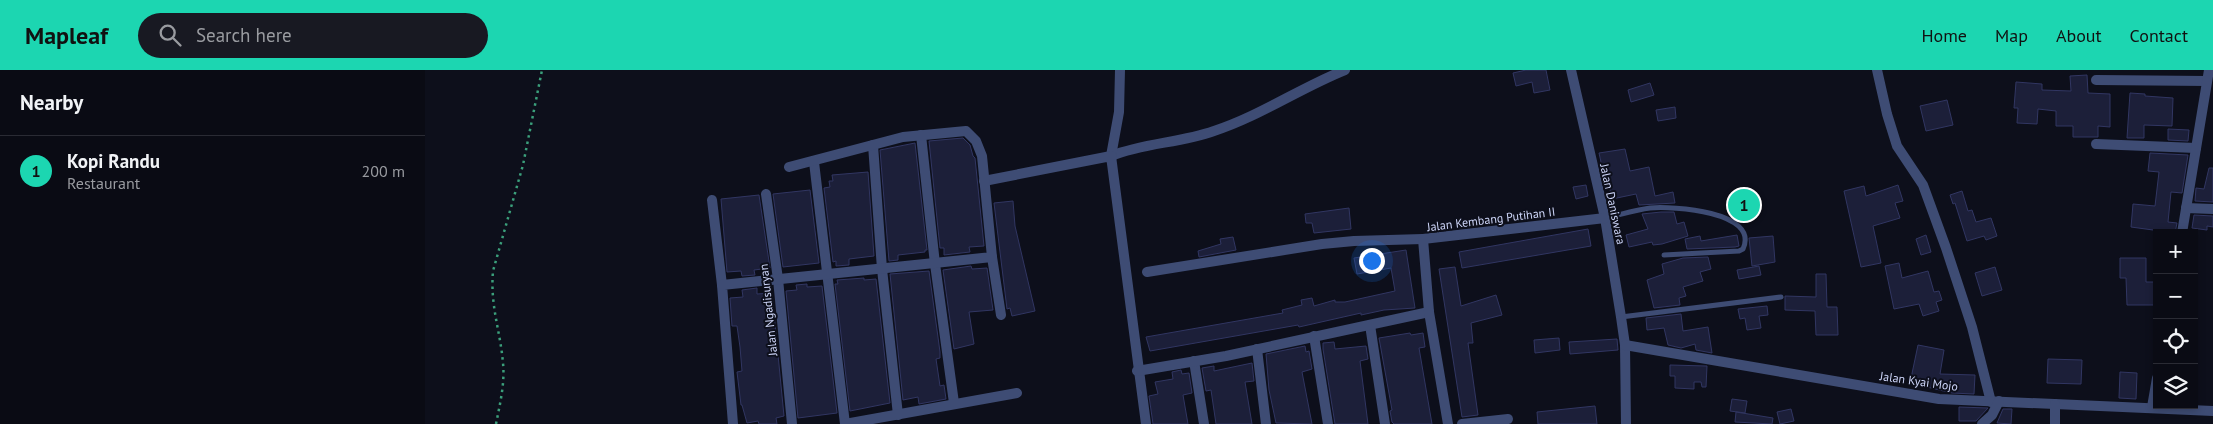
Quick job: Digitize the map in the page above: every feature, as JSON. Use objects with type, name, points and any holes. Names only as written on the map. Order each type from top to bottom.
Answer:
[{"type":"street","points":[[1120,70],[1119,112],[1111,156],[1127,274],[1137,371],[1146,424]]},
{"type":"street","points":[[984,181],[1111,156],[1129,149],[1214,132],[1345,70]]},
{"type":"street","name":"Jalan Daniswara","points":[[1571,70],[1605,218],[1621,317],[1625,344],[1626,424]]},
{"type":"street","points":[[1877,70],[1887,114],[1897,146],[1923,185],[1946,248],[1995,401],[1992,415],[1982,424]]},
{"type":"street","points":[[2096,80],[2208,75],[2183,229]]},
{"type":"street","points":[[789,167],[814,162],[903,136],[966,131],[976,141],[982,156],[992,257],[1001,316]]},
{"type":"street","points":[[921,135],[935,264],[954,403]]},
{"type":"street","points":[[2096,144],[2196,148]]},
{"type":"street","points":[[873,145],[882,269],[898,415]]},
{"type":"street","points":[[814,162],[829,274],[845,424],[1017,393]]},
{"type":"street","name":"Jalan Ngadisuryan","points":[[767,194],[778,279],[791,424]]},
{"type":"street","points":[[712,200],[722,285],[733,424]]},
{"type":"street","points":[[2186,208],[2213,208]]},
{"type":"street","name":"Jalan Kembang Putihan II","points":[[1448,424],[1429,312],[1423,239],[1605,218]]},
{"type":"street","points":[[1147,272],[1322,244],[1423,239]]},
{"type":"street","points":[[722,285],[992,257]]},
{"type":"street","points":[[1137,371],[1257,349],[1429,312]]},
{"type":"street","points":[[1370,325],[1385,424]]},
{"type":"street","points":[[1314,336],[1328,424]]},
{"type":"street","name":"Jalan Kyai Mojo","points":[[1625,344],[1939,399],[2213,411]]},
{"type":"street","points":[[1257,349],[1266,424]]},
{"type":"street","points":[[1194,361],[1204,424]]},
{"type":"street","points":[[2152,407],[2153,401]]},
{"type":"street","points":[[2055,404],[2055,424]]},
{"type":"street","points":[[1462,424],[1508,419]]},
{"type":"lane","points":[[1605,218],[1650,208],[1710,212],[1737,224],[1744,231],[1746,243],[1743,249],[1739,251],[1664,255]]},
{"type":"lane","points":[[1621,317],[1781,298]]},
{"type":"path","points":[[496,424],[503,383],[503,364],[501,342],[494,314],[493,271],[523,165],[542,70]]},
{"type":"building","points":[[1526,70],[1546,70],[1550,90],[1534,93],[1532,82],[1516,86],[1513,73]]},
{"type":"building","points":[[2087,75],[2088,93],[2110,94],[2110,127],[2098,126],[2098,137],[2073,137],[2073,126],[2056,126],[2056,111],[2038,109],[2037,124],[2017,123],[2018,108],[2014,108],[2016,82],[2042,84],[2042,90],[2071,91],[2070,76]]},
{"type":"building","points":[[1650,83],[1654,95],[1631,102],[1628,90]]},
{"type":"building","points":[[2130,93],[2173,98],[2172,126],[2144,125],[2144,138],[2127,138]]},
{"type":"building","points":[[1947,100],[1953,125],[1926,131],[1920,106]]},
{"type":"building","points":[[1675,107],[1676,118],[1658,121],[1656,110]]},
{"type":"building","points":[[2168,129],[2189,130],[2188,141],[2168,140]]},
{"type":"building","points":[[963,138],[970,145],[975,158],[984,246],[969,247],[970,252],[944,255],[944,248],[940,248],[929,141]]},
{"type":"building","points":[[915,143],[927,250],[925,252],[898,255],[898,260],[889,261],[880,150]]},
{"type":"building","points":[[1625,149],[1630,171],[1649,167],[1655,196],[1673,192],[1675,203],[1639,205],[1636,194],[1612,199],[1606,170],[1603,171],[1599,153]]},
{"type":"building","points":[[2150,153],[2188,155],[2182,193],[2171,192],[2168,222],[2177,223],[2176,229],[2153,230],[2131,227],[2133,204],[2155,206],[2159,172],[2148,171]]},
{"type":"building","points":[[2209,168],[2213,168],[2213,202],[2195,201],[2196,188],[2204,189]]},
{"type":"building","points":[[868,172],[874,256],[849,259],[849,265],[836,266],[836,261],[833,262],[824,188],[830,187],[829,181],[833,181],[832,175]]},
{"type":"building","points":[[1586,185],[1588,196],[1576,199],[1573,187]]},
{"type":"building","points":[[1898,185],[1903,201],[1895,203],[1900,218],[1873,226],[1881,263],[1861,267],[1844,191],[1864,186],[1866,196]]},
{"type":"building","points":[[810,190],[819,263],[783,267],[773,194]]},
{"type":"building","points":[[1962,191],[1968,211],[1972,210],[1976,222],[1991,218],[1997,236],[1986,240],[1984,236],[1967,241],[1955,203],[1953,204],[1950,195]]},
{"type":"building","points":[[759,195],[770,268],[754,270],[755,275],[742,276],[741,271],[727,272],[721,199]]},
{"type":"building","points":[[1013,201],[1015,226],[1035,311],[1012,316],[1010,308],[1007,309],[994,203]]},
{"type":"building","points":[[1349,208],[1351,229],[1314,233],[1312,223],[1306,223],[1305,214]]},
{"type":"building","points":[[1674,212],[1677,224],[1684,222],[1688,236],[1662,244],[1653,245],[1652,242],[1629,247],[1626,235],[1648,229],[1642,214]]},
{"type":"building","points":[[2194,215],[2213,216],[2213,227],[2207,226],[2207,230],[2192,228]]},
{"type":"building","points":[[1588,229],[1591,246],[1462,268],[1459,252]]},
{"type":"building","points":[[1737,235],[1739,246],[1735,247],[1687,249],[1685,239],[1700,236],[1701,241]]},
{"type":"building","points":[[1926,235],[1931,252],[1921,255],[1916,239]]},
{"type":"building","points":[[1773,236],[1775,262],[1752,266],[1749,238]]},
{"type":"building","points":[[1233,237],[1236,250],[1199,257],[1198,251],[1221,244],[1220,239]]},
{"type":"building","points":[[1406,250],[1415,308],[1384,310],[1361,315],[1361,313],[1299,327],[1298,325],[1150,351],[1146,337],[1283,313],[1282,310],[1302,305],[1301,300],[1312,298],[1314,306],[1335,300],[1335,302],[1345,302],[1395,291],[1391,268],[1357,274],[1354,258]]},
{"type":"building","points":[[1708,257],[1711,269],[1700,272],[1703,281],[1683,287],[1686,296],[1679,298],[1680,305],[1654,308],[1647,280],[1664,274],[1662,264],[1683,258]]},
{"type":"building","points":[[2120,258],[2146,258],[2146,282],[2153,282],[2153,305],[2127,305],[2126,278],[2120,278]]},
{"type":"building","points":[[1899,263],[1902,278],[1928,271],[1934,292],[1939,291],[1942,300],[1936,302],[1939,311],[1923,316],[1919,304],[1894,309],[1885,266]]},
{"type":"building","points":[[971,266],[972,269],[987,268],[993,310],[969,312],[974,344],[954,349],[943,270]]},
{"type":"building","points":[[1759,266],[1761,275],[1739,279],[1737,270]]},
{"type":"building","points":[[1455,267],[1461,306],[1496,295],[1502,315],[1471,323],[1473,343],[1468,343],[1478,415],[1462,417],[1439,269]]},
{"type":"building","points":[[1995,267],[2002,290],[1982,296],[1975,273]]},
{"type":"building","points":[[929,271],[940,352],[940,358],[936,359],[940,386],[944,385],[946,399],[919,404],[918,397],[903,400],[890,274]]},
{"type":"building","points":[[1816,274],[1826,274],[1827,307],[1837,307],[1838,335],[1816,335],[1815,311],[1785,310],[1785,296],[1816,297]]},
{"type":"building","points":[[864,278],[864,280],[876,279],[890,403],[850,411],[835,284],[838,284],[837,280]]},
{"type":"building","points":[[807,284],[807,287],[822,286],[837,413],[798,418],[786,291],[797,290],[796,285]]},
{"type":"building","points":[[757,288],[757,294],[772,293],[784,416],[776,418],[777,424],[759,424],[758,421],[747,423],[741,405],[737,372],[742,371],[740,347],[737,326],[732,326],[730,298],[743,297],[742,290]]},
{"type":"building","points":[[1767,306],[1768,315],[1759,316],[1761,328],[1747,330],[1745,318],[1740,319],[1738,309]]},
{"type":"building","points":[[1681,314],[1683,331],[1708,327],[1712,353],[1696,350],[1695,344],[1681,348],[1668,345],[1664,328],[1647,330],[1646,318]]},
{"type":"building","points":[[1410,333],[1411,335],[1423,333],[1425,347],[1419,348],[1432,424],[1394,424],[1392,422],[1390,411],[1392,410],[1379,338]]},
{"type":"building","points":[[1559,338],[1560,350],[1535,353],[1534,340]]},
{"type":"building","points":[[1617,339],[1618,350],[1570,354],[1569,342]]},
{"type":"building","points":[[1334,342],[1335,349],[1366,346],[1368,359],[1360,361],[1368,424],[1335,424],[1323,349],[1323,343]]},
{"type":"building","points":[[1918,345],[1944,350],[1940,374],[1975,375],[1974,394],[1952,393],[1910,383]]},
{"type":"building","points":[[1305,346],[1306,352],[1309,351],[1312,369],[1302,372],[1312,424],[1276,423],[1269,390],[1266,354]]},
{"type":"building","points":[[2048,359],[2082,360],[2081,384],[2047,383]]},
{"type":"building","points":[[1252,363],[1254,381],[1245,382],[1252,424],[1216,424],[1211,390],[1206,391],[1202,368],[1214,366],[1214,371]]},
{"type":"building","points":[[1670,365],[1707,366],[1706,387],[1702,387],[1701,382],[1694,382],[1694,389],[1675,388],[1675,376],[1670,376]]},
{"type":"building","points":[[1181,370],[1182,374],[1189,373],[1192,393],[1183,395],[1188,424],[1153,424],[1149,396],[1158,394],[1155,382],[1173,379],[1172,372]]},
{"type":"building","points":[[2120,372],[2137,373],[2136,399],[2119,398]]},
{"type":"building","points":[[1732,399],[1747,401],[1745,413],[1730,411]]},
{"type":"building","points":[[1595,406],[1597,424],[1538,424],[1537,412]]},
{"type":"building","points":[[1959,407],[1988,408],[1976,421],[1959,421]]},
{"type":"building","points":[[1791,409],[1794,421],[1780,424],[1777,412]]},
{"type":"building","points":[[2003,409],[2012,409],[2011,424],[1997,423]]},
{"type":"building","points":[[1736,412],[1773,418],[1772,424],[1735,422]]},
{"type":"place","name":"Kopi Randu","points":[[1744,205]]}]
